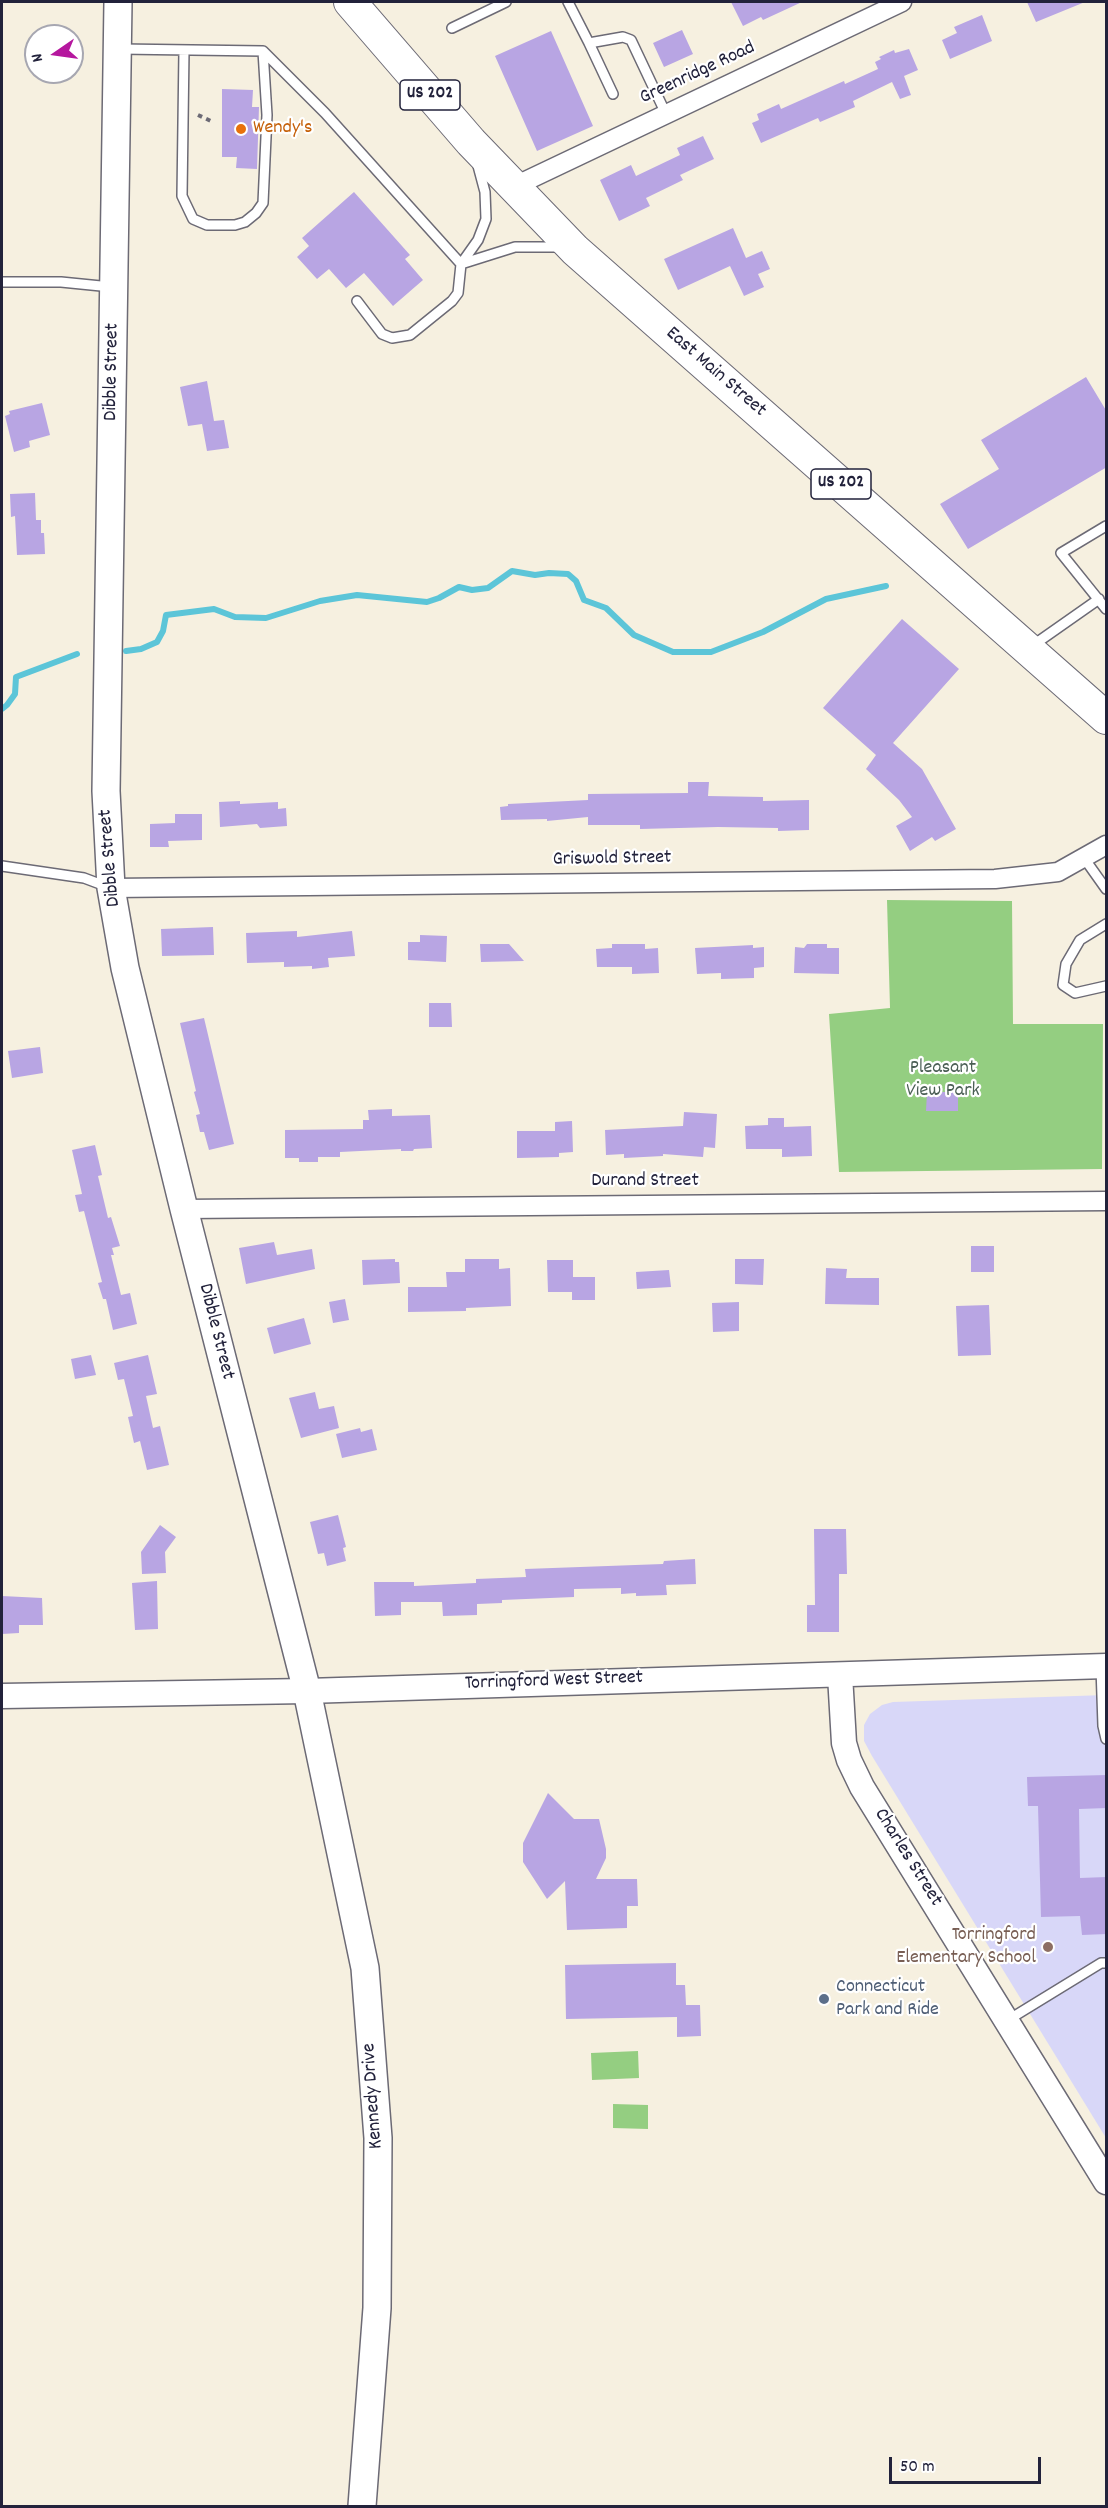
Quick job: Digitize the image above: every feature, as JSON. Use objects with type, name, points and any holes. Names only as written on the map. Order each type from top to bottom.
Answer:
[{"type":"highway","name":"East Main Street","points":[[350,2],[471,142],[575,250],[1107,718]]},
{"type":"main road","name":"Dibble Street","points":[[118,2],[106,790],[111,888],[125,968],[307,1691]]},
{"type":"main road","name":"Kennedy Drive","points":[[307,1691],[365,1968],[378,2138],[377,2308],[362,2506]]},
{"type":"street","name":"Greenridge Road","points":[[513,187],[902,2]]},
{"type":"street","name":"Griswold Street","points":[[111,888],[995,879],[1058,872],[1107,845]]},
{"type":"street","name":"Durand Street","points":[[184,1209],[1107,1201]]},
{"type":"street","name":"Torringford West Street","points":[[2,1696],[307,1691],[1104,1666]]},
{"type":"street","name":"Charles Street","points":[[840,1675],[844,1743],[849,1760],[862,1787],[1107,2182]]},
{"type":"lane","points":[[452,28],[506,2]]},
{"type":"lane","points":[[568,2],[613,94]]},
{"type":"lane","points":[[588,43],[623,37],[631,40],[666,114]]},
{"type":"lane","points":[[118,49],[263,51],[325,113],[461,264]]},
{"type":"lane","points":[[184,50],[182,196],[193,219],[207,225],[235,225],[245,222],[263,203],[267,115],[263,51]]},
{"type":"lane","points":[[357,301],[382,334],[392,338],[410,335],[452,301],[458,293],[461,264],[477,240],[486,219],[485,192],[471,142]]},
{"type":"lane","points":[[461,264],[516,246],[556,246],[575,250]]},
{"type":"lane","points":[[2,282],[61,282],[114,287]]},
{"type":"lane","points":[[1107,526],[1061,553],[1107,609]]},
{"type":"lane","points":[[1028,649],[1099,599]]},
{"type":"lane","points":[[1084,858],[1107,889]]},
{"type":"lane","points":[[2,866],[84,878],[111,888]]},
{"type":"lane","points":[[1107,924],[1080,940],[1066,964],[1063,984],[1075,993],[1107,986]]},
{"type":"lane","points":[[1104,1666],[1103,1726],[1107,1739]]},
{"type":"lane","points":[[1008,2020],[1101,1963],[1107,1963]]},
{"type":"shaded area","name":"Torringford Elementary School","points":[[1106,1695],[1106,2138],[872,1756],[864,1741],[864,1725],[870,1714],[882,1705],[893,1702]]},
{"type":"green space","name":"Pleasant View Park","points":[[887,900],[1012,901],[1013,1024],[1103,1024],[1102,1169],[839,1172],[829,1014],[890,1008]]},
{"type":"green space","points":[[638,2051],[639,2078],[592,2080],[591,2053]]},
{"type":"green space","points":[[613,2104],[648,2105],[648,2129],[613,2128]]},
{"type":"building","points":[[731,2],[802,2],[763,20],[761,17],[743,26]]},
{"type":"building","points":[[1027,2],[1085,2],[1036,22]]},
{"type":"building","points":[[982,15],[992,41],[950,59],[942,40],[957,33],[954,27]]},
{"type":"building","points":[[682,30],[693,54],[664,67],[653,43]]},
{"type":"building","points":[[551,31],[593,126],[537,151],[495,56]]},
{"type":"building","points":[[909,49],[918,70],[904,76],[911,95],[900,99],[892,82],[853,101],[855,107],[820,122],[818,118],[761,143],[752,123],[759,120],[757,114],[779,104],[781,109],[844,81],[845,84],[878,69],[875,62],[881,59],[879,57],[894,50],[895,53]]},
{"type":"building","name":"Wendy's","points":[[222,89],[253,90],[252,107],[259,107],[257,169],[236,168],[237,157],[222,157]]},
{"type":"building","points":[[703,136],[714,159],[680,175],[683,180],[646,198],[650,206],[619,221],[600,180],[631,165],[636,176],[680,155],[677,148]]},
{"type":"building","points":[[354,192],[410,255],[405,259],[423,280],[393,306],[364,273],[346,288],[329,269],[317,279],[297,257],[309,246],[302,238]]},
{"type":"building","points":[[733,228],[746,258],[762,251],[770,269],[758,274],[764,287],[744,296],[730,266],[678,290],[664,259]]},
{"type":"building","points":[[1086,377],[1107,412],[1107,467],[968,549],[940,504],[999,469],[981,440]]},
{"type":"building","points":[[207,381],[214,421],[224,420],[229,448],[207,451],[202,424],[188,426],[180,387]]},
{"type":"building","points":[[42,403],[50,435],[29,441],[30,447],[14,452],[5,416],[10,414],[9,411]]},
{"type":"building","points":[[35,493],[36,520],[41,520],[45,554],[17,555],[15,516],[11,517],[10,494]]},
{"type":"building","points":[[902,619],[959,669],[893,743],[922,769],[956,829],[935,841],[932,837],[910,851],[896,826],[912,817],[899,800],[866,769],[876,755],[823,708]]},
{"type":"building","points":[[688,782],[709,782],[708,796],[763,797],[763,801],[809,800],[809,830],[778,831],[778,828],[718,827],[640,829],[640,825],[588,825],[588,817],[547,821],[547,819],[501,820],[500,807],[508,806],[508,804],[588,800],[588,794],[688,793]]},
{"type":"building","points":[[240,801],[240,804],[278,802],[278,809],[286,808],[287,826],[260,828],[257,824],[220,827],[219,802]]},
{"type":"building","points":[[175,814],[202,814],[202,840],[168,841],[169,847],[150,847],[150,824],[175,823]]},
{"type":"building","points":[[213,927],[214,955],[162,956],[161,929]]},
{"type":"building","points":[[297,931],[297,937],[352,931],[355,956],[328,958],[329,967],[312,969],[312,966],[284,967],[284,962],[247,963],[246,933]]},
{"type":"building","points":[[420,935],[447,936],[446,962],[408,960],[408,942],[420,942]]},
{"type":"building","points":[[480,944],[509,944],[524,961],[481,962]]},
{"type":"building","points":[[612,944],[645,944],[645,949],[658,948],[659,973],[632,974],[632,967],[597,967],[596,949],[612,948]]},
{"type":"building","points":[[807,944],[827,944],[827,948],[839,948],[839,974],[794,973],[795,947],[804,948]]},
{"type":"building","points":[[753,945],[753,948],[764,947],[764,967],[754,968],[754,978],[721,979],[721,973],[697,974],[695,948]]},
{"type":"building","points":[[429,1003],[451,1003],[452,1027],[429,1027]]},
{"type":"building","points":[[204,1018],[234,1144],[209,1150],[204,1132],[200,1132],[196,1115],[200,1114],[194,1092],[196,1091],[180,1023]]},
{"type":"building","points":[[40,1047],[43,1073],[12,1078],[8,1051]]},
{"type":"building","points":[[927,1092],[958,1092],[958,1111],[926,1111]]},
{"type":"building","points":[[392,1109],[392,1116],[430,1115],[432,1148],[414,1149],[413,1151],[401,1151],[401,1149],[340,1152],[340,1157],[318,1157],[318,1162],[299,1162],[299,1158],[285,1158],[285,1130],[363,1129],[363,1120],[369,1120],[368,1110]]},
{"type":"building","points":[[684,1112],[717,1114],[715,1148],[704,1147],[703,1157],[663,1154],[663,1156],[624,1158],[624,1154],[606,1155],[605,1130],[683,1126]]},
{"type":"building","points":[[768,1118],[784,1118],[784,1127],[811,1126],[812,1156],[782,1157],[782,1149],[746,1149],[745,1126],[768,1125]]},
{"type":"building","points":[[572,1121],[573,1152],[559,1153],[559,1157],[517,1158],[517,1131],[555,1131],[555,1122]]},
{"type":"building","points":[[95,1145],[102,1175],[98,1176],[108,1218],[111,1217],[120,1246],[112,1248],[114,1255],[111,1255],[121,1295],[130,1293],[137,1324],[113,1330],[106,1299],[103,1299],[98,1283],[102,1282],[84,1211],[79,1212],[75,1195],[82,1194],[72,1150]]},
{"type":"building","points":[[274,1242],[277,1255],[312,1249],[315,1269],[246,1284],[239,1248]]},
{"type":"building","points":[[971,1246],[994,1246],[994,1272],[971,1272]]},
{"type":"building","points":[[395,1259],[395,1262],[399,1262],[400,1283],[363,1285],[362,1260]]},
{"type":"building","points":[[465,1259],[499,1259],[499,1269],[510,1268],[511,1306],[466,1308],[466,1311],[408,1312],[408,1287],[447,1287],[446,1272],[465,1272]]},
{"type":"building","points":[[735,1259],[764,1259],[763,1285],[735,1284]]},
{"type":"building","points":[[547,1260],[573,1260],[573,1277],[595,1277],[595,1300],[572,1300],[572,1292],[548,1292]]},
{"type":"building","points":[[826,1268],[847,1269],[846,1278],[879,1278],[879,1305],[825,1304]]},
{"type":"building","points":[[669,1270],[671,1287],[637,1289],[636,1272]]},
{"type":"building","points":[[345,1299],[349,1320],[333,1323],[329,1302]]},
{"type":"building","points":[[739,1302],[739,1331],[713,1332],[712,1303]]},
{"type":"building","points":[[989,1305],[991,1355],[958,1356],[956,1306]]},
{"type":"building","points":[[304,1318],[311,1344],[274,1354],[267,1328]]},
{"type":"building","points":[[91,1355],[96,1375],[75,1379],[71,1359]]},
{"type":"building","points":[[148,1355],[157,1394],[146,1396],[153,1428],[160,1426],[169,1465],[147,1470],[140,1441],[134,1443],[128,1417],[133,1416],[124,1379],[118,1380],[114,1363]]},
{"type":"building","points":[[315,1392],[319,1409],[334,1406],[339,1428],[301,1438],[289,1398]]},
{"type":"building","points":[[360,1428],[361,1432],[372,1429],[377,1450],[342,1458],[336,1434]]},
{"type":"building","points":[[338,1515],[346,1547],[343,1548],[346,1561],[327,1566],[324,1553],[318,1554],[310,1522]]},
{"type":"building","points":[[160,1525],[176,1537],[165,1552],[166,1573],[142,1574],[141,1552]]},
{"type":"building","points":[[814,1529],[846,1529],[847,1574],[839,1574],[839,1632],[807,1632],[807,1605],[815,1605]]},
{"type":"building","points":[[695,1559],[696,1584],[666,1585],[667,1595],[621,1594],[621,1588],[574,1589],[574,1597],[502,1600],[502,1603],[477,1604],[477,1615],[443,1616],[442,1602],[401,1602],[401,1615],[375,1616],[374,1582],[414,1582],[414,1586],[476,1583],[476,1579],[526,1577],[525,1569],[663,1564],[664,1561]]},
{"type":"building","points":[[157,1581],[158,1629],[135,1630],[132,1583]]},
{"type":"building","points":[[2,1596],[42,1598],[43,1625],[19,1625],[19,1633],[2,1634]]},
{"type":"building","points":[[1107,1775],[1107,1808],[1079,1809],[1080,1878],[1107,1877],[1107,1934],[1082,1935],[1080,1916],[1041,1917],[1038,1806],[1028,1806],[1027,1777]]},
{"type":"building","points":[[548,1793],[574,1819],[599,1819],[606,1858],[596,1879],[637,1879],[638,1906],[627,1906],[627,1928],[567,1930],[565,1881],[547,1899],[523,1862],[523,1843]]},
{"type":"building","points":[[676,1963],[676,1985],[685,1985],[686,2005],[700,2005],[701,2036],[677,2037],[677,2017],[566,2019],[565,1965]]},
{"type":"waterway","points":[[126,651],[141,649],[157,642],[163,631],[166,615],[214,609],[235,617],[266,618],[320,601],[357,595],[427,602],[459,587],[472,590],[488,588],[512,571],[535,575],[568,574],[576,581],[584,600],[606,608],[634,635],[673,652],[711,652],[763,632],[826,599],[886,586]]},
{"type":"waterway","points":[[2,709],[15,694],[16,677],[77,654]]},
{"type":"place","name":"Wendy's","points":[[241,129]]},
{"type":"place","name":"Torringford Elementary School","points":[[1048,1947]]},
{"type":"place","name":"Connecticut Park and Ride","points":[[824,1999]]}]
